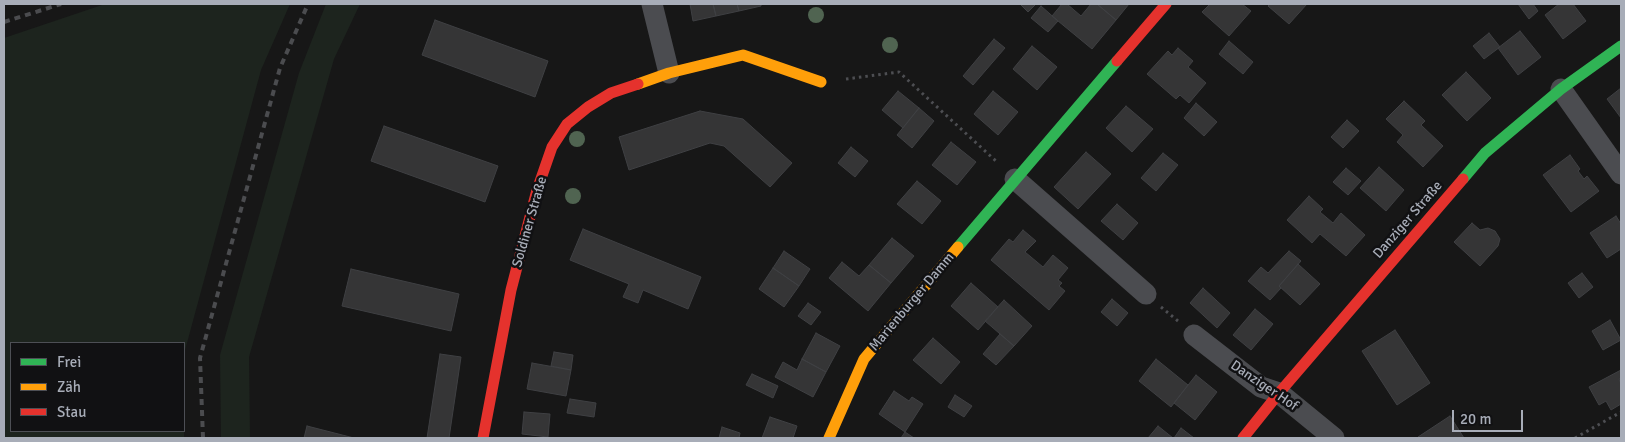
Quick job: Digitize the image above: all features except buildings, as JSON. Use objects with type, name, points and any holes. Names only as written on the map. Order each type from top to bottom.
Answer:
[{"type":"street","points":[[652,4],[669,73]]},
{"type":"street","name":"Marienburger Damm","points":[[829,438],[864,359],[1014,179],[1166,4]]},
{"type":"street","name":"Danziger Straße","points":[[1243,438],[1279,393],[1485,153],[1561,89],[1621,46]]},
{"type":"street","name":"Soldiner Straße","points":[[484,438],[511,290],[537,190],[552,147],[567,124],[588,106],[611,93],[669,73],[743,55],[821,82]]},
{"type":"street","points":[[1561,89],[1621,174]]},
{"type":"street","points":[[1014,179],[1146,294]]},
{"type":"street","name":"Danziger Hof","points":[[1194,335],[1261,387],[1279,393],[1334,438]]},
{"type":"path","points":[[821,82],[898,72],[1014,179]]},
{"type":"path","points":[[1146,294],[1194,335]]},
{"type":"path","points":[[1575,438],[1621,412]]},
{"type":"shaded area","points":[[105,4],[290,4],[261,70],[185,350],[185,342],[10,342],[10,432],[184,432],[184,438],[4,438],[4,38]]},
{"type":"shaded area","points":[[326,4],[360,4],[334,59],[249,357],[250,438],[221,438],[220,355],[299,73]]},
{"type":"railway","points":[[4,22],[61,4]]},
{"type":"railway","points":[[203,438],[200,358],[280,68],[308,4]]},
{"type":"traffic: fast","points":[[1463,179],[1485,153],[1561,89],[1621,46]]},
{"type":"traffic: fast","points":[[958,247],[1117,61]]},
{"type":"traffic: slow","points":[[638,84],[669,73],[743,55],[821,82]]},
{"type":"traffic: slow","points":[[829,438],[864,359],[958,247]]},
{"type":"traffic: jam","points":[[1117,61],[1166,4]]},
{"type":"traffic: jam","points":[[483,438],[511,290],[537,190],[552,147],[567,124],[588,107],[611,93],[638,84]]},
{"type":"traffic: jam","points":[[1243,438],[1279,393],[1463,179]]}]
